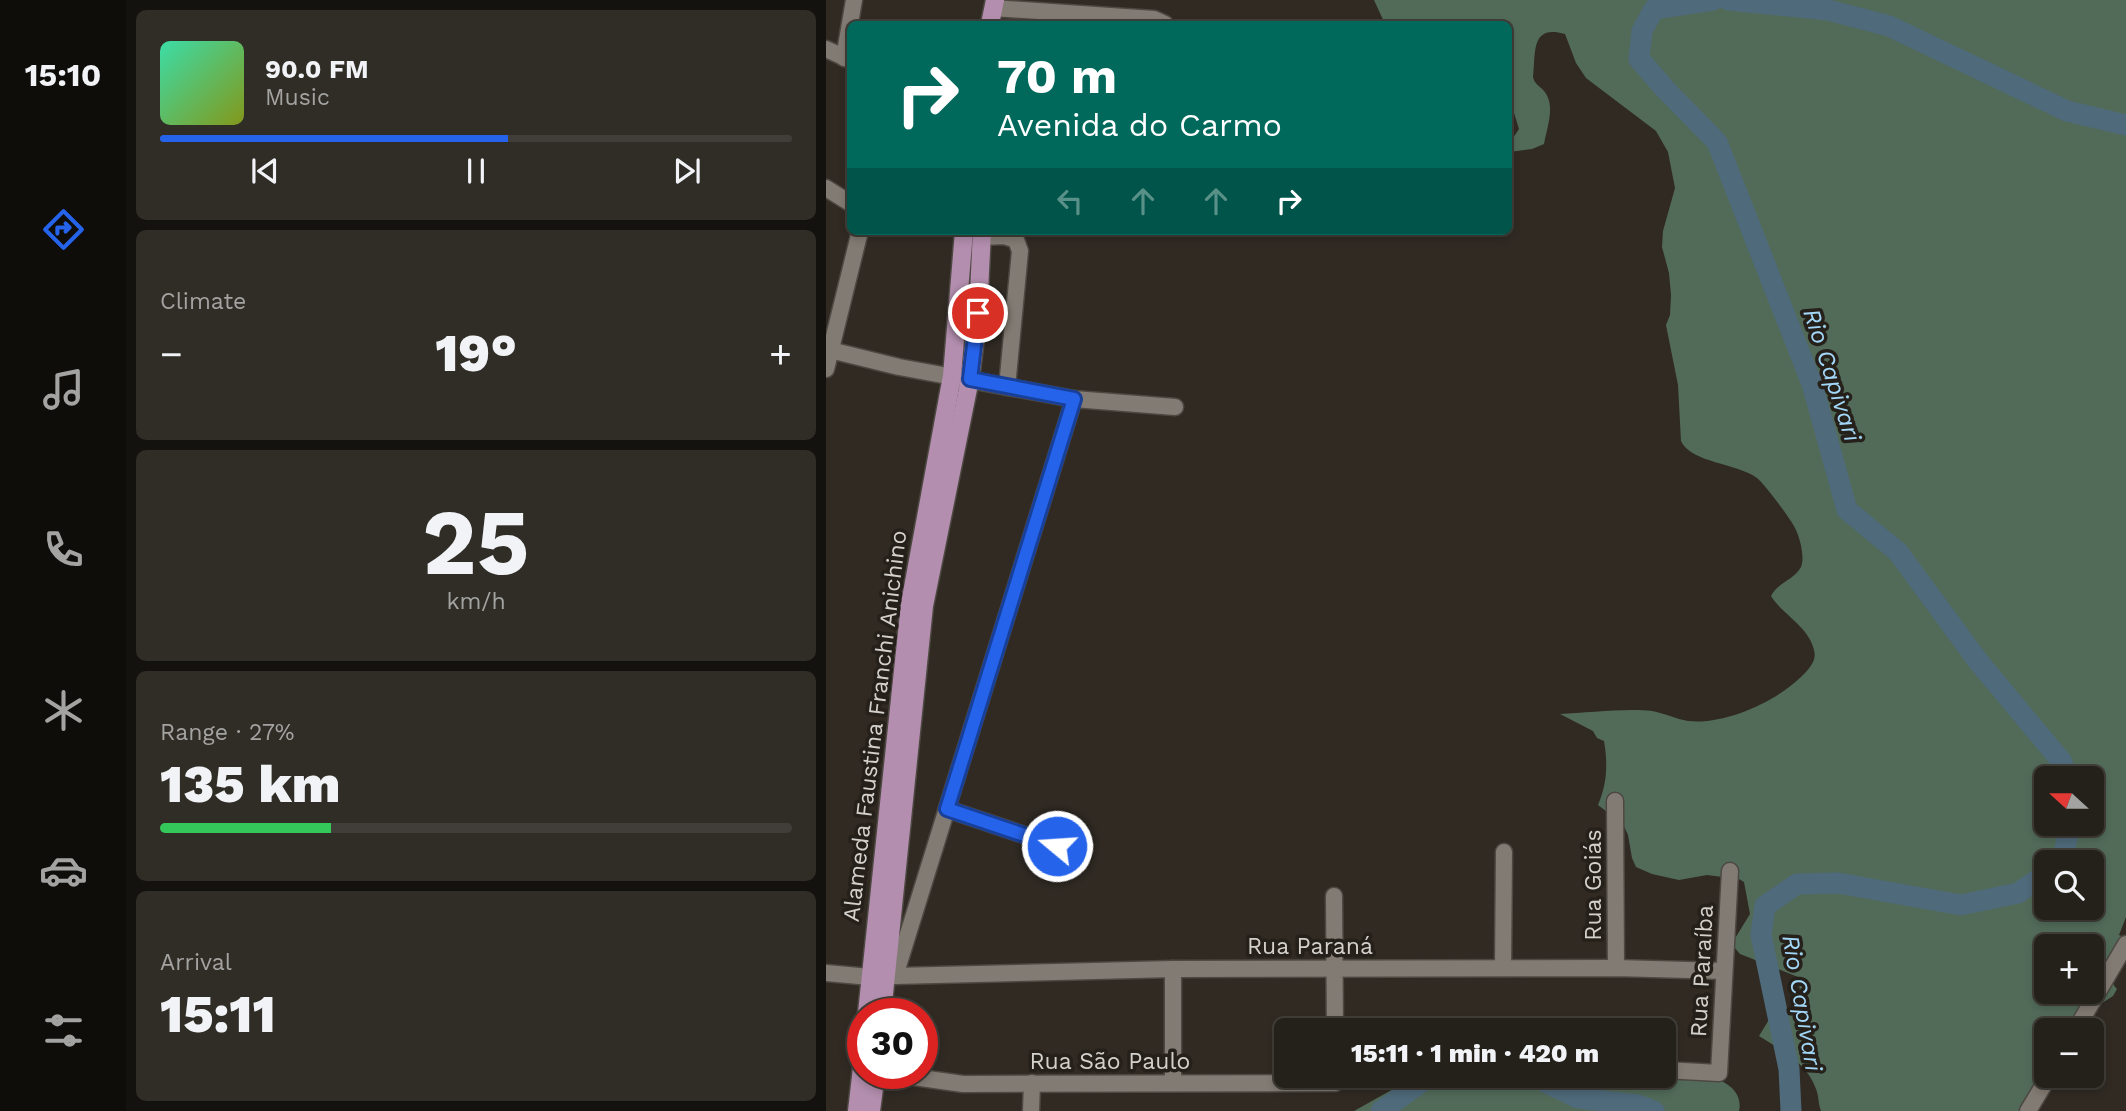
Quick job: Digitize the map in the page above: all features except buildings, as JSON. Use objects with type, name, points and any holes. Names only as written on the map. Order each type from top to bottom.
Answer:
[{"type":"main road","name":"Alameda Faustina Franchi Anichino","points":[[961,377],[964,235]]},
{"type":"main road","name":"Alameda Faustina Franchi Anichino","points":[[883,977],[897,795],[917,605],[961,377],[978,313],[982,235]]},
{"type":"main road","points":[[874,998],[883,977]]},
{"type":"main road","points":[[882,998],[883,977]]},
{"type":"main road","points":[[857,1111],[862,1089]]},
{"type":"main road","points":[[868,1089],[871,1111]]},
{"type":"street","points":[[852,21],[854,0]]},
{"type":"street","points":[[993,11],[1158,21]]},
{"type":"street","points":[[826,49],[847,59]]},
{"type":"street","points":[[826,188],[847,201]]},
{"type":"street","points":[[826,369],[828,350],[859,235]]},
{"type":"street","points":[[993,235],[1016,240],[1020,251],[1007,387]]},
{"type":"street","points":[[828,350],[899,367],[1074,399],[1175,407]]},
{"type":"street","points":[[883,977],[947,809],[1074,399]]},
{"type":"street","name":"Rua Goiás","points":[[1615,801],[1616,968]]},
{"type":"street","points":[[947,809],[1057,846]]},
{"type":"street","points":[[1503,968],[1504,852]]},
{"type":"street","name":"Rua Paraíba","points":[[1676,1071],[1719,1073],[1730,871]]},
{"type":"street","points":[[1334,895],[1335,1018]]},
{"type":"street","points":[[2083,1018],[2126,944]]},
{"type":"street","name":"Rua Paraná","points":[[826,973],[883,977],[1173,969],[1616,968],[1724,971]]},
{"type":"street","points":[[1173,969],[1173,1083]]},
{"type":"street","name":"Rua São Paulo","points":[[938,1080],[963,1084],[1274,1081]]},
{"type":"street","points":[[1031,1111],[1032,1083]]},
{"type":"street","points":[[2028,1111],[2042,1088]]},
{"type":"green space","points":[[1374,0],[2126,0],[2126,917],[2119,935],[2126,938],[2112,971],[2113,984],[2117,989],[2113,996],[2104,1002],[2104,934],[2034,934],[2034,1004],[2101,1004],[2083,1018],[2034,1018],[2034,1088],[2039,1088],[2027,1111],[1821,1111],[1812,1080],[1800,1064],[1759,1036],[1770,1018],[1788,1010],[1801,997],[1798,977],[1740,954],[1734,947],[1734,940],[1750,914],[1744,882],[1707,875],[1679,880],[1636,867],[1623,824],[1598,805],[1606,774],[1604,741],[1597,738],[1593,731],[1560,714],[1642,710],[1688,721],[1718,719],[1749,710],[1778,695],[1812,665],[1814,650],[1807,635],[1771,596],[1801,567],[1800,543],[1790,519],[1757,478],[1694,454],[1681,441],[1678,385],[1666,325],[1670,315],[1669,273],[1662,247],[1663,231],[1675,188],[1668,152],[1656,131],[1586,78],[1576,63],[1565,34],[1554,32],[1540,37],[1535,50],[1533,77],[1548,97],[1549,103],[1550,116],[1544,144],[1512,152],[1512,140],[1519,129],[1512,112],[1512,21],[1384,21]]},
{"type":"green space","points":[[1690,1076],[1722,1081],[1734,1090],[1740,1103],[1739,1111],[1354,1111],[1395,1088],[1676,1088],[1676,1077]]},
{"type":"waterway","name":"Rio Capivari","points":[[1713,0],[1654,9],[1642,31],[1639,59],[1717,142],[1812,384],[1847,510],[1898,552],[1978,661],[2063,766]]},
{"type":"waterway","name":"Rio Capivari","points":[[1728,0],[1828,10],[1889,26],[2067,111],[2126,125]]},
{"type":"waterway","name":"Rio Capivari","points":[[2065,850],[2068,836]]},
{"type":"waterway","name":"Rio Capivari","points":[[1791,1111],[1789,1069],[1761,935],[1765,906],[1797,884],[1838,883],[1961,905],[2018,893],[2034,882]]},
{"type":"waterway","name":"Rio Capivari","points":[[1381,1111],[1413,1088]]},
{"type":"waterway","name":"Rio Capivari","points":[[1558,1088],[1578,1098],[1638,1105],[1654,1111]]},
{"type":"route","points":[[978,313],[970,379],[1074,399],[947,809],[1057,846]]}]
